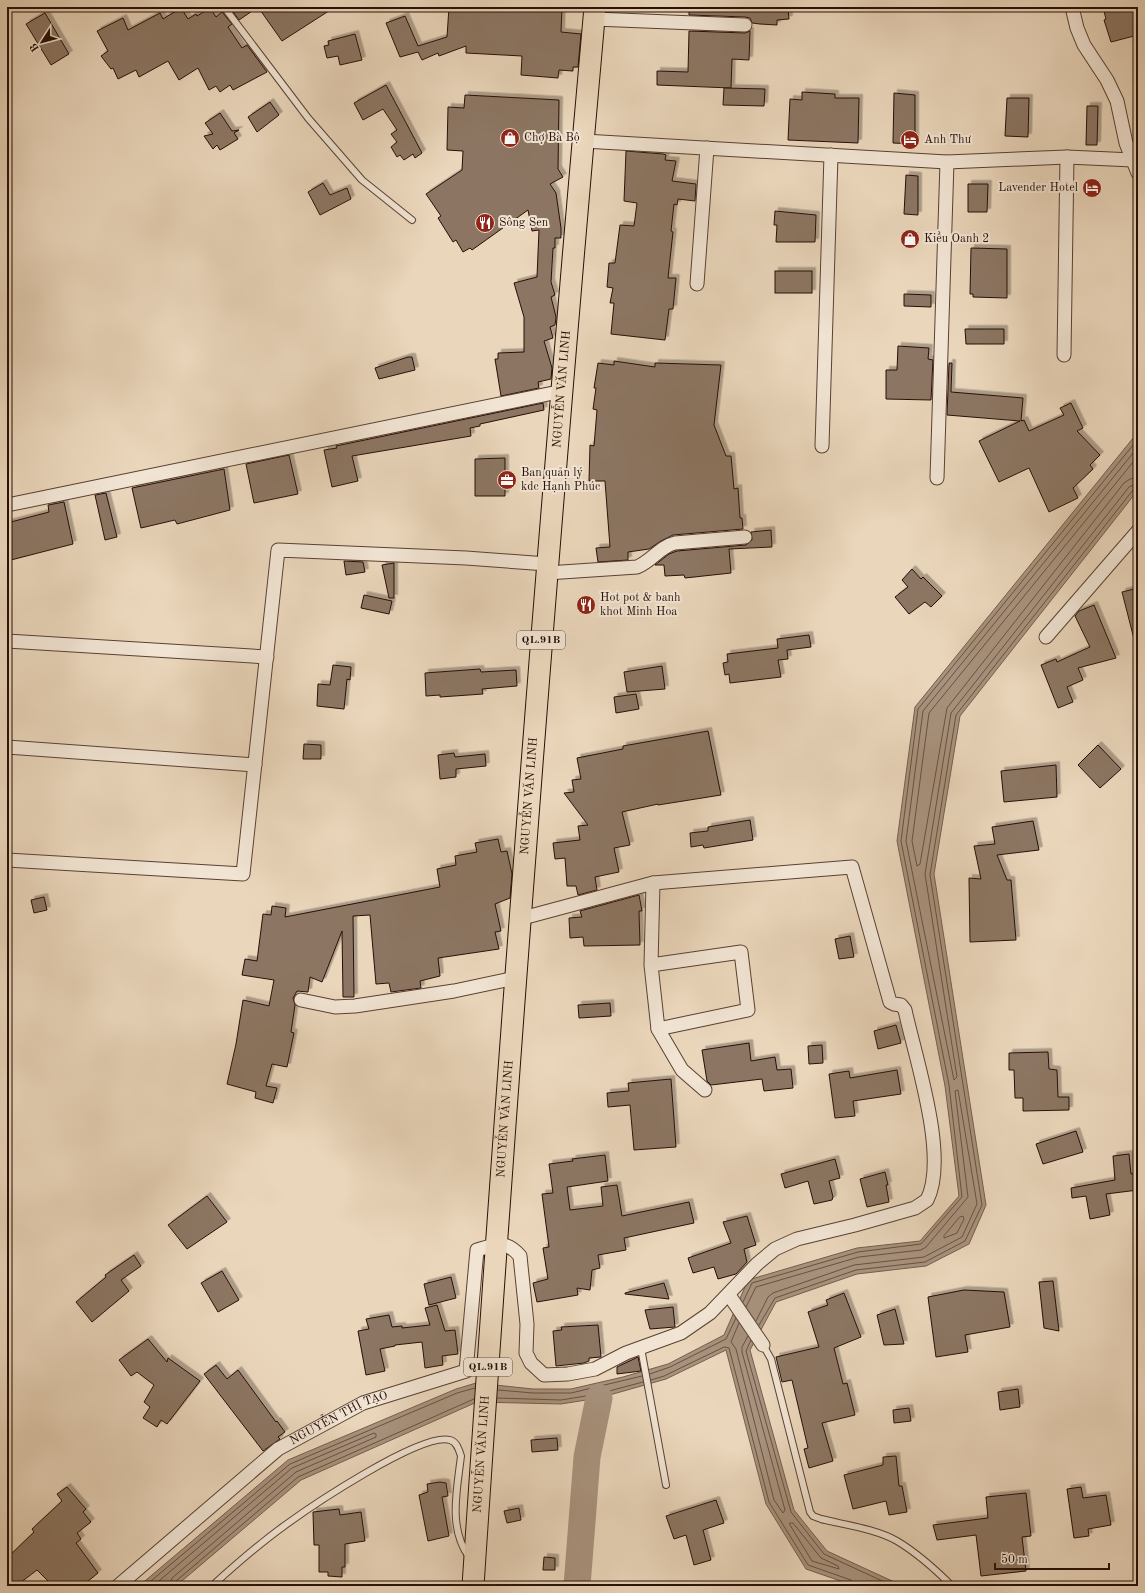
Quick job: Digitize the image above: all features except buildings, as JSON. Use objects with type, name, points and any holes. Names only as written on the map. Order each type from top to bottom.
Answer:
[{"type":"highway","name":"NGUYỄN VĂN LINH","points":[[473,1586],[480,1460],[496,1274],[519,919],[594,13]]},
{"type":"street","points":[[1072,7],[1077,28],[1084,45],[1107,80],[1117,101],[1126,143],[1138,173]]},
{"type":"street","points":[[594,13],[745,25]]},
{"type":"street","points":[[584,141],[947,162],[1067,158],[1133,160]]},
{"type":"street","points":[[697,284],[708,148]]},
{"type":"street","points":[[822,446],[831,155]]},
{"type":"street","points":[[1064,355],[1067,158]]},
{"type":"street","points":[[937,478],[947,162]]},
{"type":"street","points":[[7,505],[563,392]]},
{"type":"street","points":[[1046,637],[1138,531]]},
{"type":"street","points":[[7,860],[244,874],[278,550],[466,558],[547,568],[637,567],[645,564],[666,546],[675,543],[745,537]]},
{"type":"street","points":[[7,641],[267,657]]},
{"type":"street","points":[[7,747],[255,766]]},
{"type":"street","points":[[498,1245],[508,1245],[514,1248],[520,1256],[527,1324],[526,1353],[531,1363],[544,1375],[583,1372],[595,1369],[626,1353],[681,1333],[732,1301],[757,1264],[775,1249],[792,1241],[915,1208],[927,1200],[930,1194],[935,1151],[932,1128],[905,1010],[901,1005],[892,1004],[890,1002],[852,867],[653,883],[519,919]]},
{"type":"street","points":[[653,883],[651,965],[658,1029],[682,1070],[705,1090]]},
{"type":"street","points":[[651,965],[741,952],[748,1010],[658,1029]]},
{"type":"street","points":[[301,1000],[335,1007],[355,1006],[454,990],[515,978]]},
{"type":"street","name":"NGUYỄN THỊ TẠO","points":[[118,1586],[278,1449],[363,1403],[466,1371],[477,1250],[498,1245]]},
{"type":"street","points":[[732,1301],[763,1345]]},
{"type":"lane","points":[[224,7],[308,118],[362,180],[412,220]]},
{"type":"lane","points":[[763,1345],[771,1359],[810,1512],[821,1519],[882,1534],[897,1541],[913,1552],[952,1586]]},
{"type":"lane","points":[[641,1348],[666,1485]]},
{"type":"lane","points":[[212,1586],[283,1526],[351,1481],[424,1444],[449,1440],[459,1447],[461,1456],[454,1520],[463,1549],[475,1565]]},
{"type":"water","points":[[1138,432],[1138,490],[960,716],[934,874],[986,1205],[969,1244],[926,1266],[857,1274],[776,1302],[750,1350],[794,1510],[827,1551],[903,1586],[855,1586],[806,1569],[766,1504],[726,1350],[666,1379],[599,1398],[561,1404],[477,1402],[301,1480],[176,1586],[139,1586],[288,1460],[456,1389],[476,1383],[533,1389],[571,1389],[623,1377],[668,1364],[724,1335],[748,1280],[857,1248],[920,1241],[959,1196],[945,1086],[897,841],[915,707]]},
{"type":"waterway","points":[[577,1586],[587,1457],[599,1398]]},
{"type":"place","name":"Chợ Bà Bộ","points":[[510,138]]},
{"type":"place","name":"Anh Thư","points":[[910,140]]},
{"type":"place","name":"Lavender Hotel","points":[[1092,188]]},
{"type":"place","name":"Sông Sen","points":[[485,223]]},
{"type":"place","name":"Kiều Oanh 2","points":[[910,239]]},
{"type":"place","name":"Ban quản lý kdc Hạnh Phúc","points":[[507,480]]},
{"type":"place","name":"Hot pot & banh khot Minh Hoa","points":[[586,605]]}]
